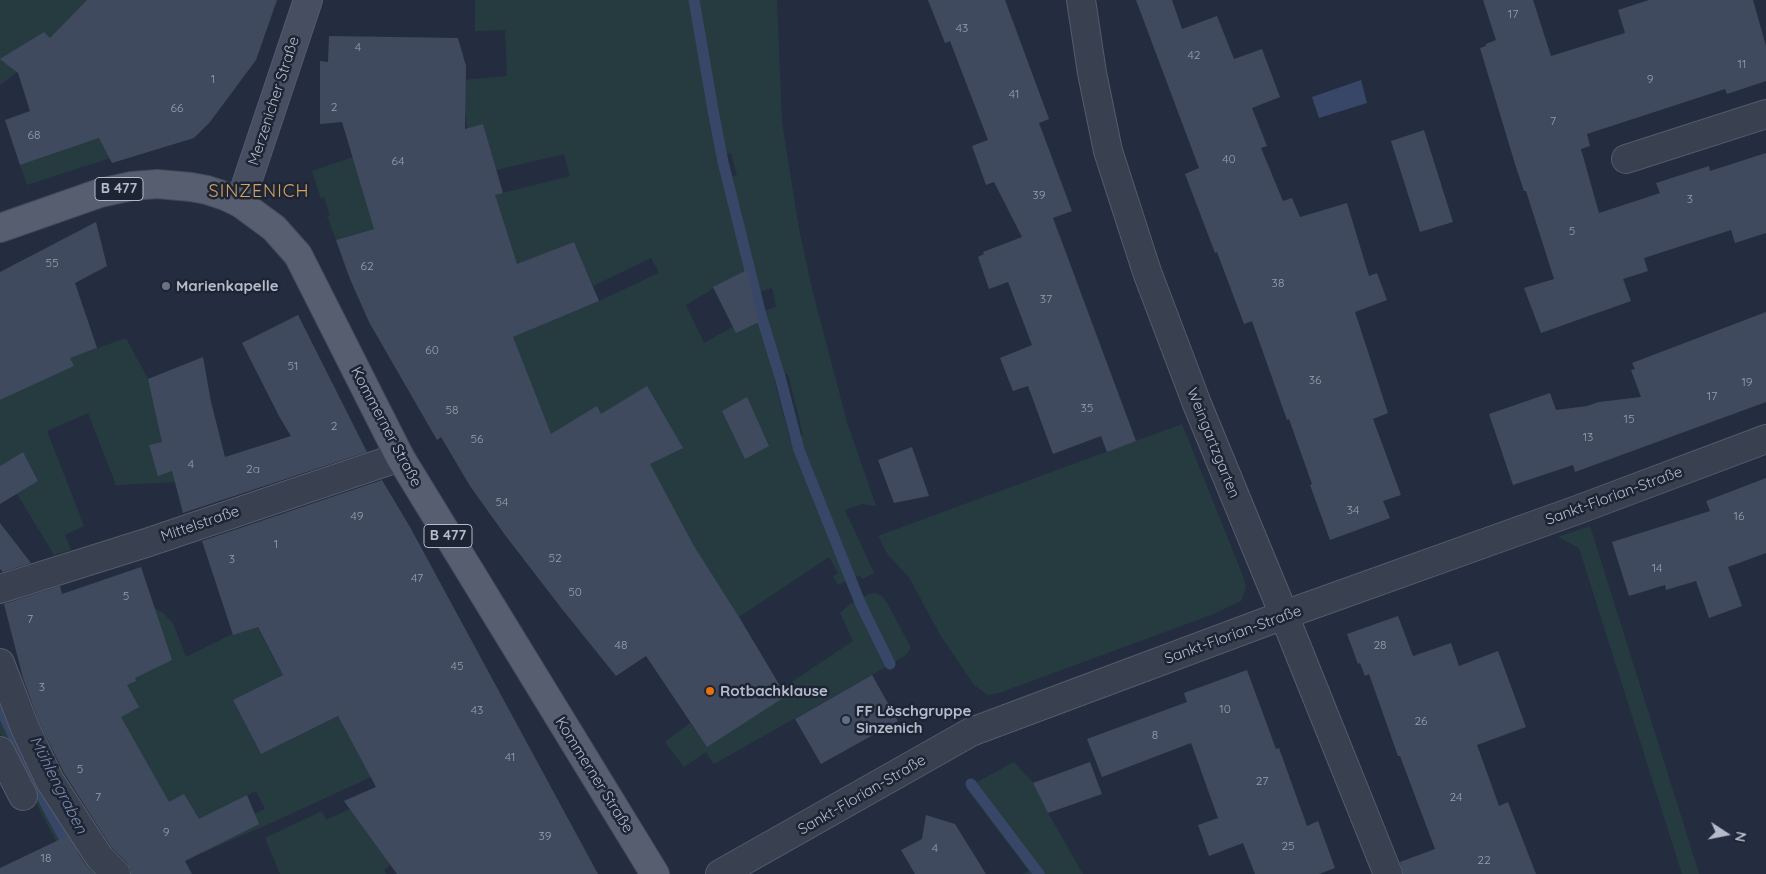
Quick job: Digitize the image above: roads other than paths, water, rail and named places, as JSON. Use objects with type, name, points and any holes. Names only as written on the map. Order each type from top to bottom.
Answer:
[{"type":"main road","name":"Kommerner Straße","points":[[0,228],[100,193],[132,186],[165,184],[207,190],[240,203],[274,228],[298,254],[400,457],[656,874]]},
{"type":"street","name":"Merzenicher Straße","points":[[240,203],[308,0]]},
{"type":"street","name":"Weingartzgarten","points":[[1081,0],[1097,103],[1108,152],[1126,211],[1177,354],[1388,874]]},
{"type":"street","points":[[1626,159],[1766,114]]},
{"type":"street","name":"Sankt-Florian-Straße","points":[[720,874],[972,732],[1284,615],[1766,440]]},
{"type":"street","name":"Mittelstraße","points":[[0,589],[149,542],[400,457]]},
{"type":"street","points":[[2,684],[50,781],[100,858],[116,874]]},
{"type":"street","points":[[0,750],[23,796]]},
{"type":"water","points":[[1361,80],[1367,103],[1319,118],[1312,97]]},
{"type":"waterway","points":[[694,0],[723,162],[761,315],[799,450],[861,605],[890,664]]},
{"type":"waterway","name":"Mühlengraben","points":[[0,707],[40,793],[64,838],[73,849]]},
{"type":"waterway","points":[[971,784],[1039,874]]},
{"type":"place","name":"Marienkapelle","points":[[166,286]]},
{"type":"place","name":"Rotbachklause","points":[[710,691]]},
{"type":"place","name":"FF Löschgruppe Sinzenich","points":[[846,720]]},
{"type":"district","name":"SINZENICH","points":[[259,192]]}]
